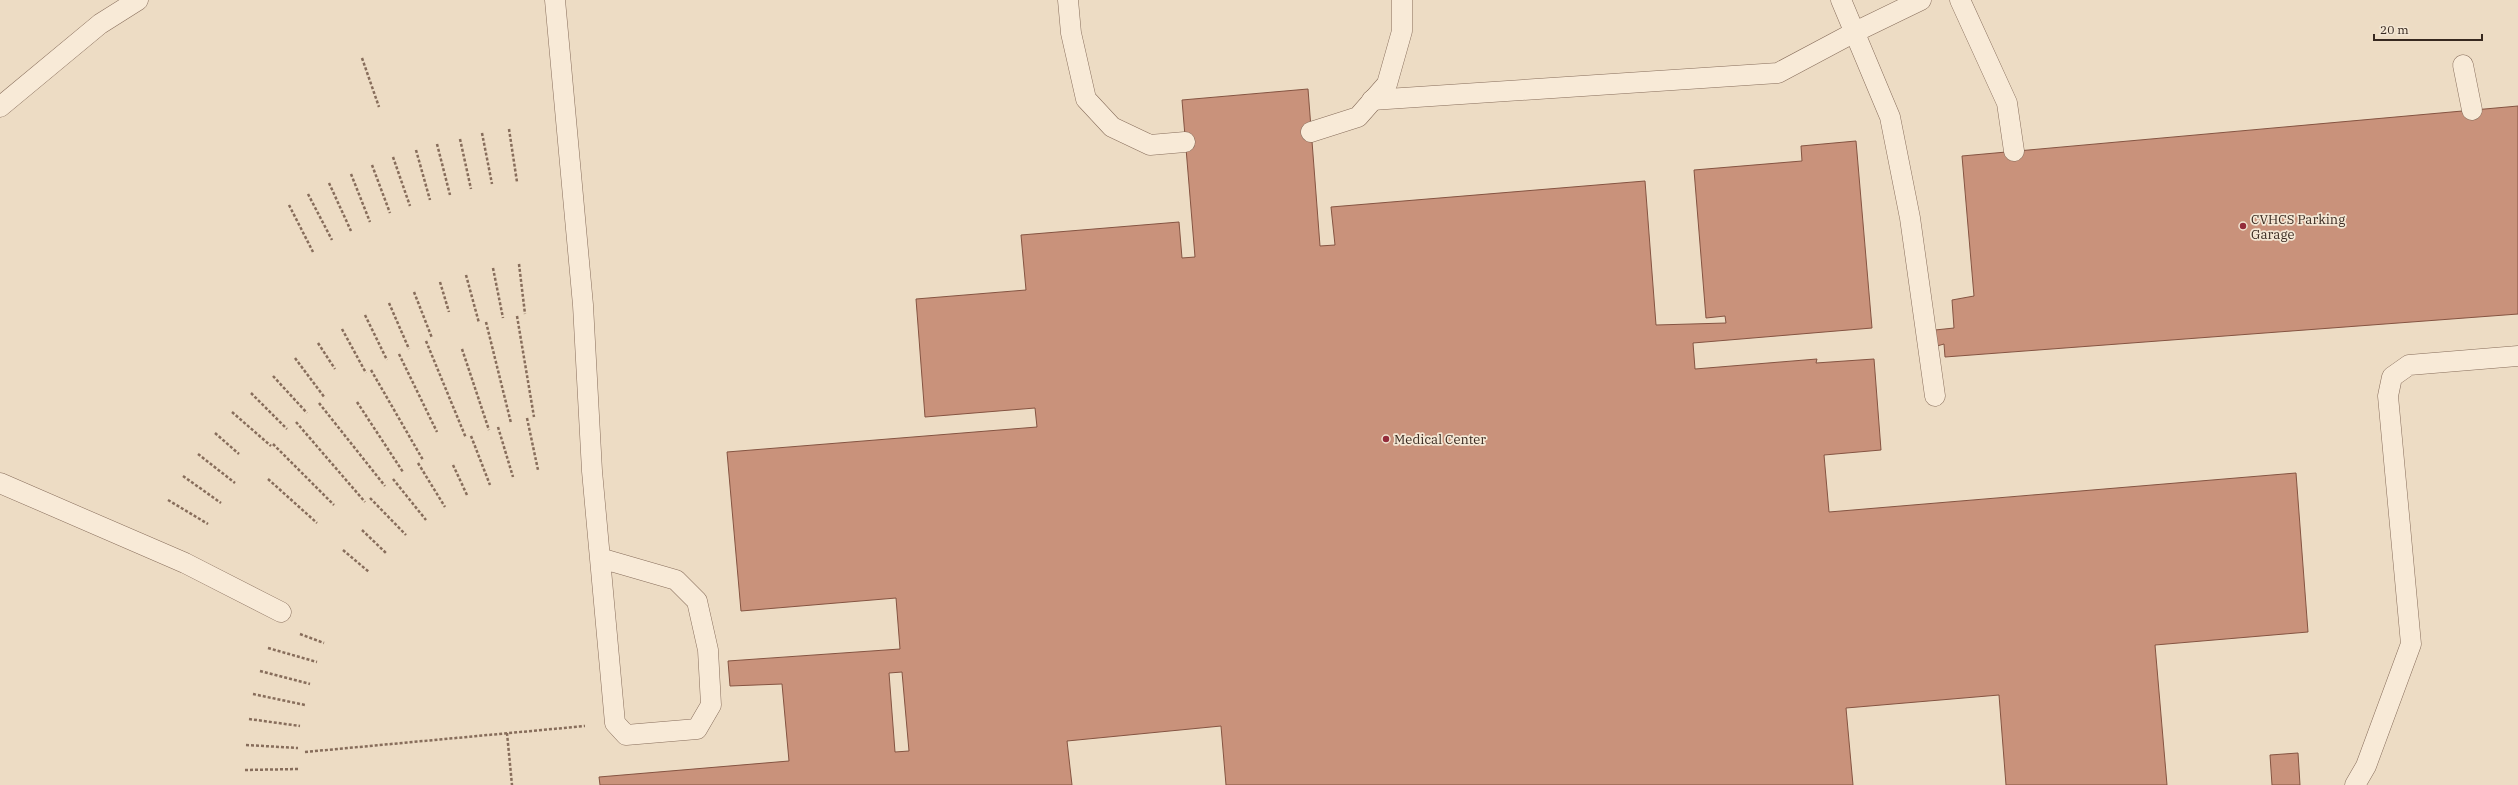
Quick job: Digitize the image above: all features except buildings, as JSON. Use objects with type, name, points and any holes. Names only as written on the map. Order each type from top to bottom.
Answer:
[{"type":"lane","points":[[0,107],[100,24],[138,0]]},
{"type":"lane","points":[[555,0],[583,305],[589,417],[600,558],[615,723],[626,735],[697,729],[710,705],[708,650],[697,601],[676,580],[600,558]]},
{"type":"lane","points":[[1068,0],[1072,33],[1086,100],[1112,127],[1150,144],[1185,142]]},
{"type":"lane","points":[[1311,132],[1358,117],[1387,84],[1402,31],[1402,0]]},
{"type":"lane","points":[[1841,0],[1890,117],[1910,218],[1935,396]]},
{"type":"lane","points":[[1372,100],[1778,73],[1855,32],[1921,0]]},
{"type":"lane","points":[[1960,0],[2007,103],[2014,151]]},
{"type":"lane","points":[[2462,65],[2472,110]]},
{"type":"lane","points":[[2355,785],[2366,766],[2411,644],[2388,396],[2392,377],[2409,365],[2518,356]]},
{"type":"lane","points":[[0,483],[185,563],[281,612]]},
{"type":"path","points":[[362,58],[379,107]]},
{"type":"path","points":[[509,129],[517,182]]},
{"type":"path","points":[[482,133],[492,184]]},
{"type":"path","points":[[460,139],[471,189]]},
{"type":"path","points":[[437,144],[450,195]]},
{"type":"path","points":[[416,150],[430,200]]},
{"type":"path","points":[[393,157],[410,206]]},
{"type":"path","points":[[372,165],[390,213]]},
{"type":"path","points":[[351,174],[370,222]]},
{"type":"path","points":[[329,183],[351,231]]},
{"type":"path","points":[[308,194],[332,240]]},
{"type":"path","points":[[289,205],[314,252]]},
{"type":"path","points":[[519,264],[525,314]]},
{"type":"path","points":[[493,268],[503,318]]},
{"type":"path","points":[[466,275],[479,323]]},
{"type":"path","points":[[440,282],[450,312]]},
{"type":"path","points":[[414,292],[432,338]]},
{"type":"path","points":[[389,303],[410,349]]},
{"type":"path","points":[[365,315],[387,360]]},
{"type":"path","points":[[517,316],[534,417]]},
{"type":"path","points":[[486,322],[511,423]]},
{"type":"path","points":[[342,329],[366,373]]},
{"type":"path","points":[[426,341],[466,438]]},
{"type":"path","points":[[318,344],[334,369]]},
{"type":"path","points":[[462,349],[489,430]]},
{"type":"path","points":[[399,354],[436,432]]},
{"type":"path","points":[[295,358],[325,398]]},
{"type":"path","points":[[371,370],[423,460]]},
{"type":"path","points":[[273,376],[307,413]]},
{"type":"path","points":[[251,393],[287,429]]},
{"type":"path","points":[[357,402],[403,472]]},
{"type":"path","points":[[320,403],[386,486]]},
{"type":"path","points":[[232,412],[272,445],[334,506]]},
{"type":"path","points":[[527,418],[538,470]]},
{"type":"path","points":[[296,422],[365,502]]},
{"type":"path","points":[[498,427],[513,477]]},
{"type":"path","points":[[215,433],[239,454]]},
{"type":"path","points":[[471,436],[490,485]]},
{"type":"path","points":[[198,454],[235,484]]},
{"type":"path","points":[[418,463],[446,507]]},
{"type":"path","points":[[453,465],[467,495]]},
{"type":"path","points":[[182,476],[222,503]]},
{"type":"path","points":[[268,479],[317,523]]},
{"type":"path","points":[[393,479],[426,520]]},
{"type":"path","points":[[370,498],[406,536]]},
{"type":"path","points":[[168,500],[208,524]]},
{"type":"path","points":[[362,530],[386,554]]},
{"type":"path","points":[[343,550],[369,572]]},
{"type":"path","points":[[296,633],[324,643]]},
{"type":"path","points":[[268,648],[317,662]]},
{"type":"path","points":[[260,670],[310,684]]},
{"type":"path","points":[[253,694],[304,705]]},
{"type":"path","points":[[249,719],[300,726]]},
{"type":"path","points":[[305,752],[615,723]]},
{"type":"path","points":[[507,733],[512,785]]},
{"type":"path","points":[[246,745],[298,748]]},
{"type":"path","points":[[245,770],[298,768]]},
{"type":"place","name":"CVHCS Parking Garage","points":[[2243,226]]},
{"type":"place","name":"Medical Center","points":[[1386,439]]}]
